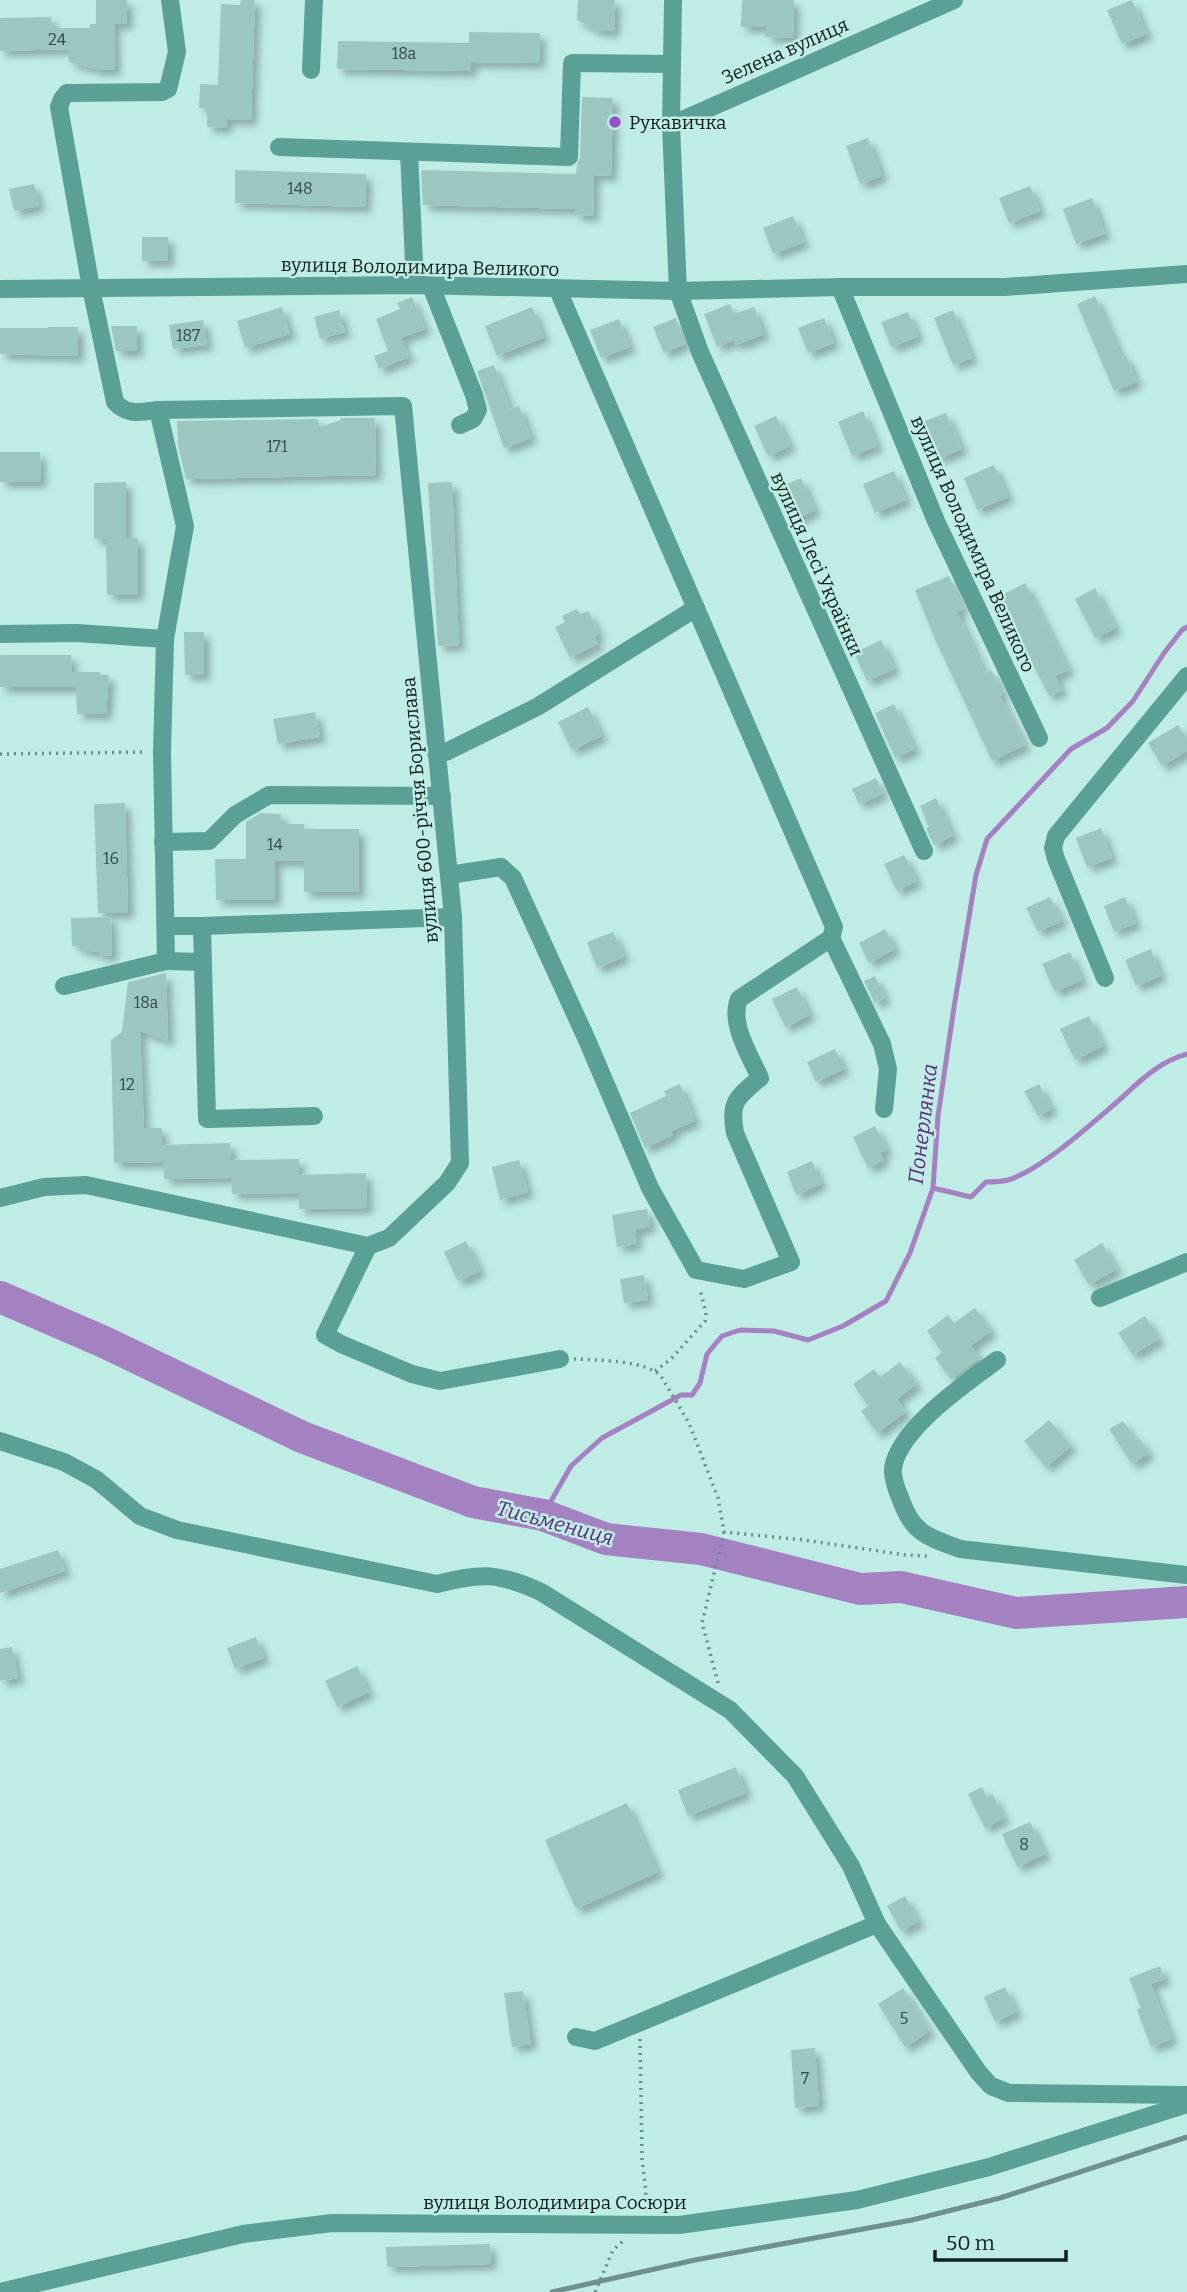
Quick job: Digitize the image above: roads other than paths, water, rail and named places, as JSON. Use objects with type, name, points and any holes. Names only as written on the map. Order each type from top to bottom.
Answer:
[{"type":"street","name":"вулиця 600-річчя Борислава","points":[[170,0],[177,52],[168,89],[162,92],[68,93],[59,107],[91,288],[115,402],[121,410],[130,413],[158,410],[403,406],[453,917],[460,1163],[447,1183],[389,1238],[368,1246]]},
{"type":"street","points":[[311,70],[314,0]]},
{"type":"street","name":"вулиця Лесі Українки","points":[[673,0],[671,124],[678,291],[705,365],[924,851]]},
{"type":"street","name":"Зелена вулиця","points":[[671,124],[954,0]]},
{"type":"street","points":[[279,147],[569,156],[572,63],[672,64]]},
{"type":"street","points":[[409,152],[423,286],[474,395],[478,410],[473,419],[460,425]]},
{"type":"street","name":"вулиця Володимира Великого","points":[[0,289],[423,286],[678,291],[1005,287],[1187,274]]},
{"type":"street","name":"вулиця Володимира Великого","points":[[840,287],[936,522],[1039,738]]},
{"type":"street","points":[[558,290],[834,927],[831,938],[882,1044],[888,1069],[884,1109]]},
{"type":"street","points":[[158,410],[185,526],[165,639],[162,752],[166,961]]},
{"type":"street","points":[[436,753],[446,752],[537,707],[695,608]]},
{"type":"street","points":[[0,634],[77,633],[165,639]]},
{"type":"street","points":[[1105,978],[1056,859],[1053,848],[1056,836],[1187,676]]},
{"type":"street","points":[[163,842],[209,841],[236,815],[270,795],[442,796]]},
{"type":"street","points":[[449,875],[501,867],[513,878],[587,1040],[650,1188],[696,1270],[744,1279],[791,1262],[736,1133],[732,1116],[734,1104],[741,1094],[760,1078],[736,1021],[736,1008],[739,999],[831,938]]},
{"type":"street","points":[[167,926],[453,917]]},
{"type":"street","points":[[202,926],[207,1119],[314,1116]]},
{"type":"street","points":[[64,986],[166,961],[202,962]]},
{"type":"street","points":[[0,1198],[44,1187],[86,1185],[368,1246],[325,1335],[412,1374],[440,1381],[560,1359]]},
{"type":"street","points":[[1100,1298],[1187,1262]]},
{"type":"street","points":[[997,1360],[928,1415],[911,1433],[899,1454],[893,1469],[896,1488],[907,1518],[925,1536],[960,1549],[1187,1575]]},
{"type":"street","points":[[0,1441],[64,1462],[97,1479],[140,1516],[177,1531],[437,1584],[475,1575],[492,1575],[515,1580],[541,1592],[724,1707],[759,1738],[795,1776],[851,1866],[877,1924],[979,2073],[991,2086],[1009,2093],[1187,2095]]},
{"type":"street","points":[[576,2037],[595,2041],[877,1924]]},
{"type":"street","name":"вулиця Володимира Сосюри","points":[[0,2292],[243,2234],[332,2223],[679,2225],[857,2200],[989,2167],[1187,2104]]},
{"type":"waterway","name":"Понерлянка","points":[[543,1515],[571,1466],[602,1438],[681,1395],[692,1395],[700,1383],[707,1354],[722,1336],[740,1330],[774,1331],[808,1340],[843,1326],[886,1301],[910,1253],[933,1188],[938,1116],[954,1007],[976,875],[987,839],[1071,749],[1107,728],[1133,701],[1164,653],[1187,627]]},
{"type":"waterway","points":[[933,1188],[971,1197],[986,1182],[1005,1181],[1021,1175],[1065,1146],[1149,1074],[1167,1062],[1187,1054]]},
{"type":"waterway","name":"Тисьмениця","points":[[0,1297],[104,1342],[302,1437],[473,1502],[543,1515],[606,1539],[701,1549],[860,1589],[901,1587],[1016,1613],[1187,1602]]},
{"type":"railway","points":[[552,2292],[695,2260],[912,2220],[1000,2198],[1187,2137]]},
{"type":"place","name":"Рукавичка","points":[[615,122]]}]
